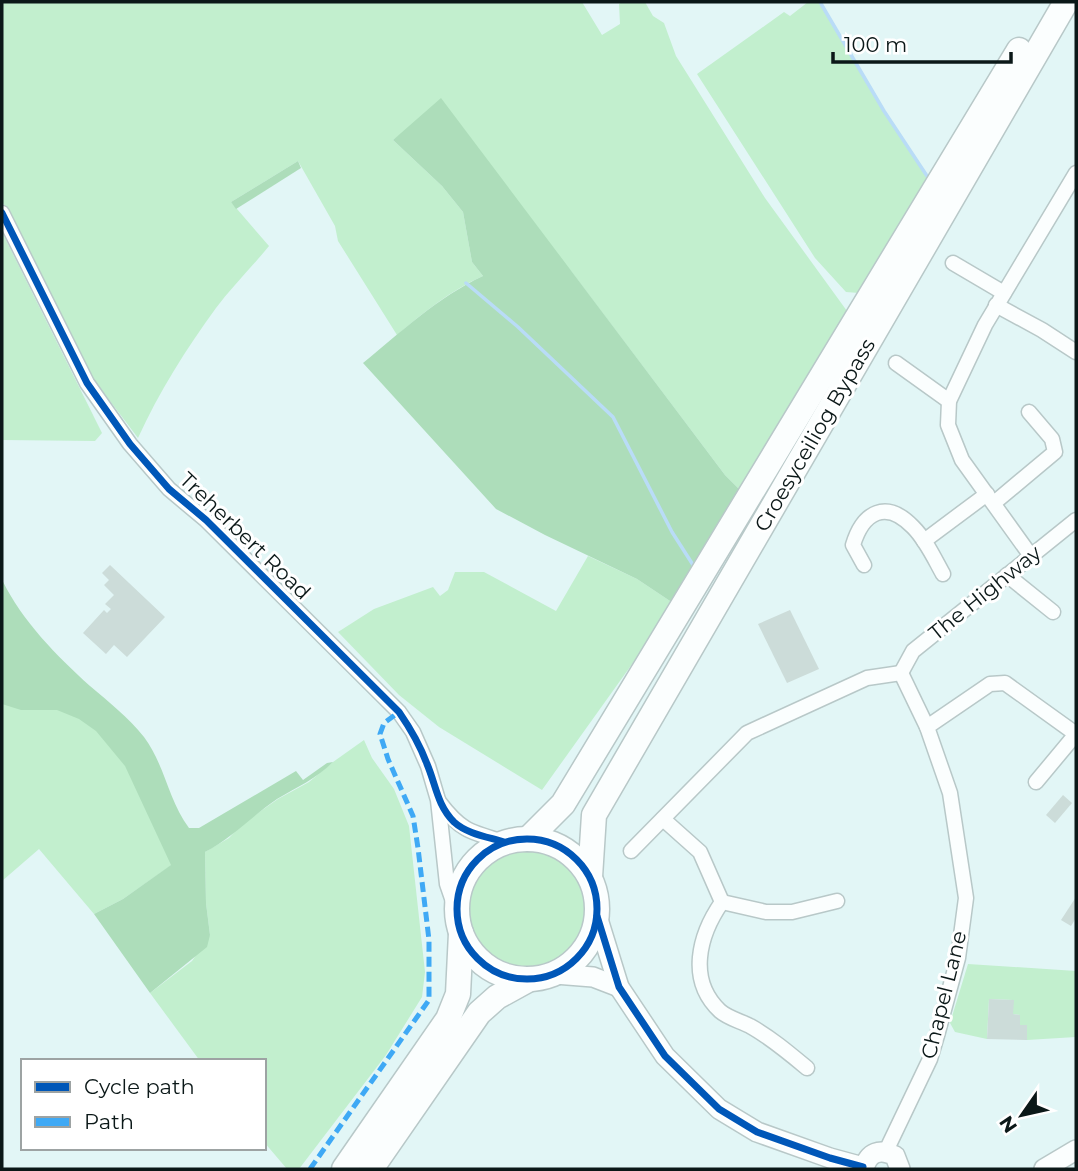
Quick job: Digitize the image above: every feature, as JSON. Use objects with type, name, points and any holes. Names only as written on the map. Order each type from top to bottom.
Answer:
[{"type":"highway","name":"Croesyceiliog Bypass","points":[[528,839],[563,804],[1048,2]]},
{"type":"highway","name":"Croesyceiliog Bypass","points":[[590,877],[594,815],[1066,2]]},
{"type":"highway","points":[[344,1169],[448,1019],[458,994],[460,888],[469,869],[485,853],[504,842],[528,839],[547,841],[565,849],[590,877],[596,897],[597,916],[593,934],[584,951],[571,964],[555,974],[528,980],[497,998],[479,1013],[371,1169]]},
{"type":"highway","points":[[459,922],[471,952],[487,967],[507,977],[528,980]]},
{"type":"street","points":[[1031,556],[962,460],[948,425],[949,401],[1000,299],[1076,174]]},
{"type":"street","name":"Treherbert Road","points":[[2,213],[87,383],[130,444],[169,489],[206,520],[399,712],[413,732],[438,800],[447,884],[459,922]]},
{"type":"street","points":[[953,263],[1042,330],[1076,352]]},
{"type":"street","points":[[895,363],[949,401]]},
{"type":"street","points":[[924,541],[1055,452],[1052,439],[1029,411]]},
{"type":"street","points":[[864,565],[853,545],[859,526],[870,514],[884,512],[899,516],[912,525],[943,574]]},
{"type":"street","name":"The Highway","points":[[901,673],[913,651],[1076,520]]},
{"type":"street","points":[[1007,575],[1052,612]]},
{"type":"street","points":[[631,851],[747,733],[867,678],[901,673]]},
{"type":"street","name":"Chapel Lane","points":[[886,1151],[929,1059],[938,1032],[958,958],[966,898],[950,793],[927,727],[901,673]]},
{"type":"street","points":[[927,727],[990,684],[1005,683],[1076,734],[1036,782]]},
{"type":"street","name":"Treherbert Road","points":[[438,800],[455,822],[467,831],[504,842]]},
{"type":"street","points":[[663,819],[700,852],[722,902]]},
{"type":"street","points":[[722,902],[766,912],[792,912],[837,901]]},
{"type":"street","points":[[722,902],[712,916],[700,943],[701,970],[706,994],[722,1013],[749,1025],[780,1045],[807,1068]]},
{"type":"street","points":[[597,916],[619,987],[665,1056],[719,1109],[757,1132],[863,1168],[867,1158],[876,1152],[886,1151],[895,1156],[900,1169]]},
{"type":"street","points":[[555,974],[593,977],[619,987]]},
{"type":"street","points":[[1044,1169],[1076,1150]]},
{"type":"green space","points":[[2,2],[582,2],[602,35],[620,24],[619,4],[645,2],[653,16],[664,23],[676,56],[765,198],[847,311],[741,491],[725,475],[571,271],[410,127],[393,140],[442,186],[463,212],[472,262],[483,276],[449,295],[397,335],[338,241],[335,226],[298,161],[231,202],[269,246],[222,300],[194,339],[164,387],[138,438],[91,376],[2,201]]},
{"type":"green space","points":[[808,2],[820,2],[884,111],[929,179],[859,293],[846,292],[815,258],[697,74],[784,12],[790,16]]},
{"type":"green space","points":[[441,98],[725,475],[741,491],[673,603],[637,579],[496,509],[363,363],[435,305],[483,276],[472,262],[463,212],[442,186],[393,140]]},
{"type":"green space","points":[[298,161],[301,168],[236,209],[231,202]]},
{"type":"green space","points":[[2,232],[102,433],[95,441],[2,440]]},
{"type":"green space","points":[[588,556],[637,579],[673,603],[542,790],[439,727],[399,695],[338,632],[374,609],[433,587],[440,596],[448,590],[455,572],[484,572],[556,611]]},
{"type":"green space","points":[[2,580],[22,621],[127,754],[176,862],[123,899],[94,914],[39,849],[2,881]]},
{"type":"green space","points":[[2,580],[41,637],[144,737],[189,828],[199,828],[296,771],[303,780],[327,763],[333,762],[205,852],[210,935],[207,947],[150,993],[94,914],[123,899],[171,865],[125,766],[96,731],[79,719],[57,710],[21,710],[2,704]]},
{"type":"green space","points":[[364,740],[372,758],[394,789],[409,826],[425,972],[422,997],[386,1055],[299,1169],[287,1169],[266,1144],[266,1059],[199,1059],[150,993],[192,961],[210,935],[205,852],[229,838],[241,825],[278,799],[309,782]]},
{"type":"green space","points":[[527,850],[550,854],[569,867],[582,886],[586,909],[582,932],[569,951],[550,964],[527,968],[504,964],[485,951],[472,932],[468,909],[472,886],[485,867],[504,854]]},
{"type":"green space","points":[[968,964],[1076,971],[1076,1037],[1027,1040],[1027,1025],[1020,1025],[1020,1015],[1013,1014],[1013,1000],[989,999],[987,1039],[955,1032],[950,1023]]},
{"type":"building","points":[[110,565],[165,617],[127,657],[114,645],[106,654],[83,633],[104,610],[107,613],[111,609],[105,604],[114,595],[104,585],[109,580],[102,573]]},
{"type":"building","points":[[790,610],[819,669],[787,683],[758,624]]},
{"type":"building","points":[[1063,795],[1072,803],[1055,823],[1046,815]]},
{"type":"building","points":[[1076,897],[1076,918],[1071,926],[1061,920]]},
{"type":"building","points":[[989,999],[1014,1000],[1013,1014],[1020,1015],[1020,1025],[1027,1025],[1027,1040],[987,1039]]},
{"type":"waterway","points":[[820,2],[884,111],[929,179]]},
{"type":"waterway","points":[[466,283],[518,327],[613,417],[672,532],[695,568]]},
{"type":"marked path","points":[[310,1169],[429,1000],[429,940],[413,816],[380,734],[384,723],[399,712]]},
{"type":"cycle path","points":[[2,213],[87,383],[130,444],[169,489],[206,520],[399,712],[421,750],[440,802],[454,822],[471,832],[504,842]]},
{"type":"cycle path","points":[[527,839],[554,844],[577,859],[592,882],[597,909],[592,936],[577,959],[554,974],[527,979],[500,974],[477,959],[462,936],[457,909],[462,882],[477,859],[500,844],[527,839]]},
{"type":"cycle path","points":[[597,916],[619,987],[665,1056],[719,1109],[757,1132],[863,1167]]}]
